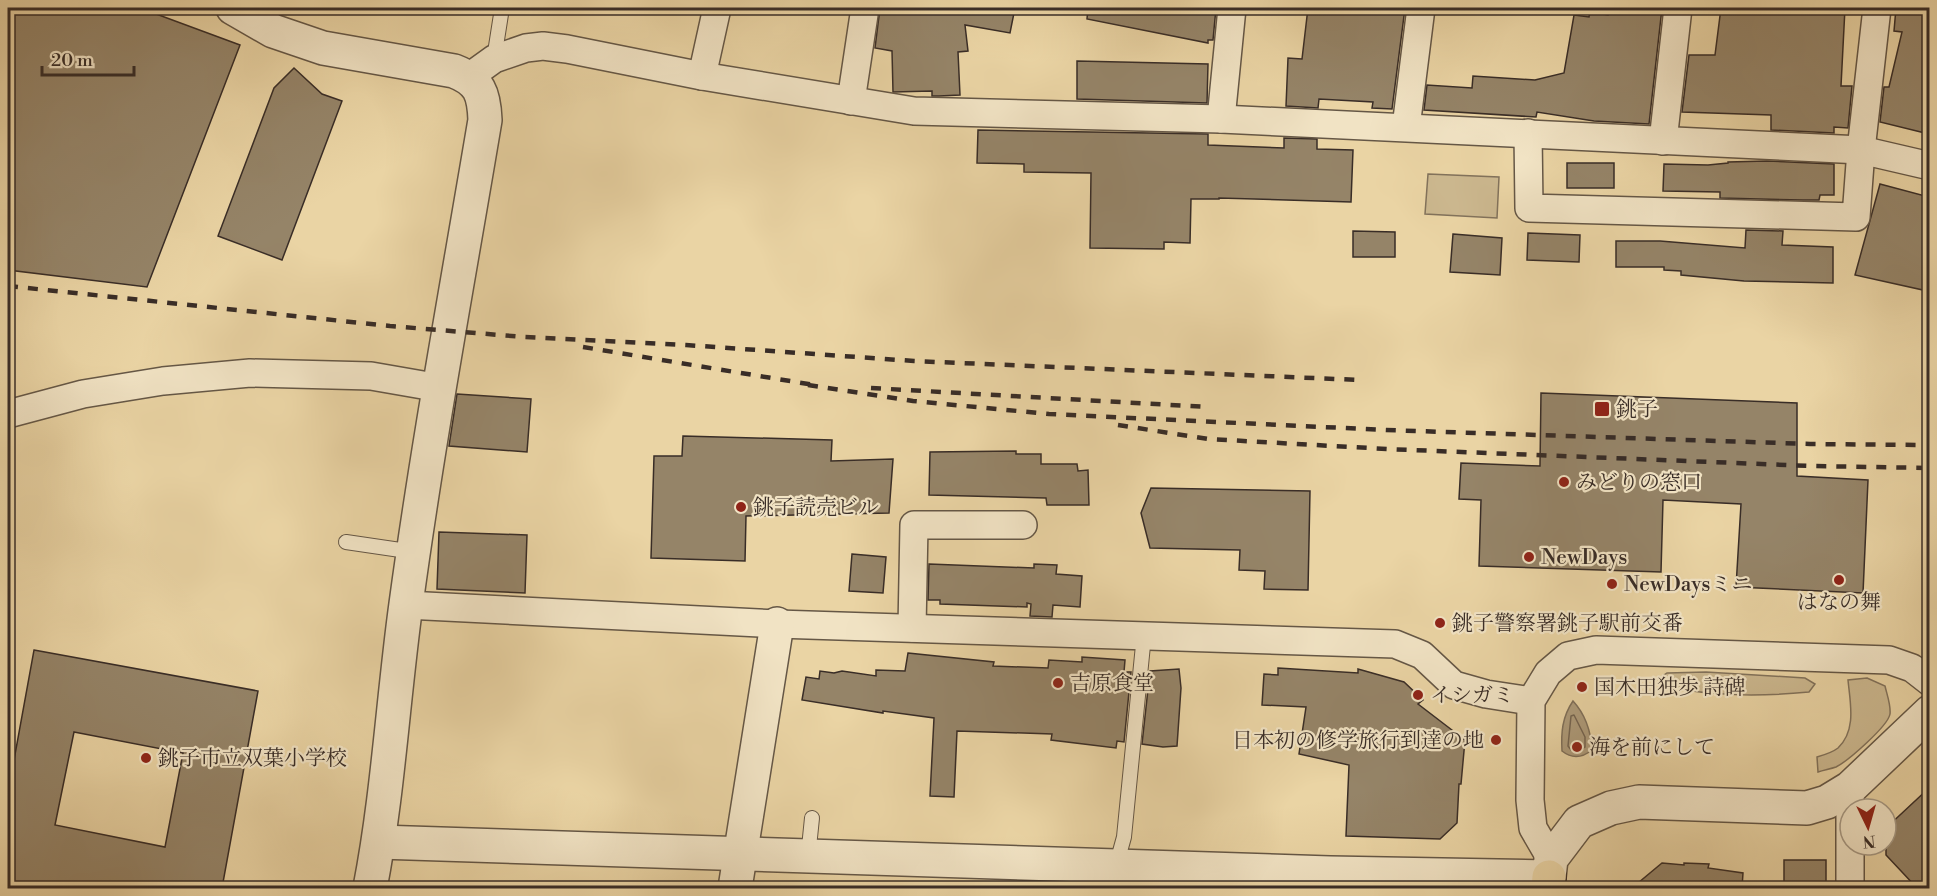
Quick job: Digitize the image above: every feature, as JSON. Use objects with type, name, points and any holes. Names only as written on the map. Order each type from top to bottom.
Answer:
[{"type":"street","points":[[233,8],[273,31],[323,48],[454,71],[481,68],[526,48],[543,46],[702,76],[914,111],[1221,119],[1861,150],[1929,166]]},
{"type":"street","points":[[702,76],[717,8]]},
{"type":"street","points":[[851,101],[865,8]]},
{"type":"street","points":[[1221,119],[1232,8]]},
{"type":"street","points":[[1406,127],[1421,8]]},
{"type":"street","points":[[1663,141],[1677,8]]},
{"type":"street","points":[[1528,133],[1529,208],[1856,217],[1877,8]]},
{"type":"street","points":[[370,888],[379,842],[406,605],[485,120],[481,68]]},
{"type":"street","points":[[8,414],[94,392],[163,381],[250,373],[371,376],[440,388]]},
{"type":"street","points":[[912,628],[914,525],[1023,525]]},
{"type":"street","points":[[406,605],[777,624],[1395,644],[1422,654],[1455,685],[1486,694],[1531,701]]},
{"type":"street","points":[[735,888],[777,624]]},
{"type":"street","points":[[1550,875],[1533,828],[1532,819],[1530,800],[1531,701],[1548,672],[1568,656],[1596,650],[1889,660],[1912,668],[1929,682]]},
{"type":"street","points":[[1550,875],[1579,822],[1611,808],[1639,802],[1807,808],[1827,802],[1850,788],[1929,712]]},
{"type":"street","points":[[1850,788],[1850,888]]},
{"type":"street","points":[[379,842],[808,857],[1115,877],[1207,874],[1329,881],[1550,875]]},
{"type":"lane","points":[[481,68],[502,8]]},
{"type":"lane","points":[[346,542],[414,552]]},
{"type":"lane","points":[[1115,877],[1124,837],[1144,635]]},
{"type":"lane","points":[[808,857],[812,818]]},
{"type":"shaded area","points":[[1428,174],[1499,177],[1497,218],[1425,214]]},
{"type":"shaded area","points":[[1706,672],[1805,678],[1815,684],[1809,692],[1735,695],[1661,686],[1658,679],[1667,673]]},
{"type":"shaded area","points":[[1867,678],[1885,686],[1890,707],[1888,719],[1867,743],[1849,758],[1836,767],[1818,772],[1817,757],[1838,748],[1848,733],[1851,706],[1848,680]]},
{"type":"water","points":[[1573,701],[1587,724],[1592,750],[1577,756],[1562,751],[1563,725],[1566,713]]},
{"type":"building","points":[[8,8],[140,8],[240,45],[147,287],[8,270]]},
{"type":"building","points":[[880,8],[1015,8],[1010,33],[965,25],[968,51],[958,52],[960,95],[932,96],[932,91],[893,92],[892,51],[875,48]]},
{"type":"building","points":[[1088,8],[1216,8],[1213,40],[1208,40],[1208,43],[1087,19]]},
{"type":"building","points":[[1308,8],[1405,8],[1392,109],[1372,108],[1373,102],[1319,99],[1318,108],[1286,106],[1288,58],[1302,59]]},
{"type":"building","points":[[1609,8],[1662,8],[1649,124],[1594,121],[1537,112],[1536,117],[1424,110],[1427,85],[1472,88],[1473,76],[1535,80],[1564,73],[1574,15],[1589,17],[1590,12],[1608,15]]},
{"type":"building","points":[[1721,8],[1845,8],[1841,86],[1852,86],[1848,128],[1834,127],[1834,133],[1771,130],[1771,115],[1682,112],[1689,55],[1715,55]]},
{"type":"building","points":[[1896,8],[1929,8],[1929,134],[1880,122],[1884,87],[1889,87],[1902,32],[1894,31]]},
{"type":"building","points":[[1077,61],[1208,64],[1207,103],[1077,99]]},
{"type":"building","points":[[294,68],[322,94],[342,101],[282,260],[218,236],[274,88]]},
{"type":"building","points":[[978,130],[1208,134],[1208,145],[1284,148],[1284,138],[1317,139],[1317,149],[1353,150],[1351,202],[1191,199],[1190,243],[1164,242],[1164,249],[1090,248],[1091,173],[1024,172],[1024,164],[977,163]]},
{"type":"building","points":[[1767,161],[1834,164],[1834,195],[1820,195],[1819,200],[1803,200],[1720,198],[1720,192],[1663,191],[1664,164],[1708,165]]},
{"type":"building","points":[[1567,163],[1614,163],[1614,188],[1567,188]]},
{"type":"building","points":[[1880,184],[1929,197],[1929,287],[1924,285],[1923,290],[1855,275]]},
{"type":"building","points":[[1746,230],[1783,231],[1782,245],[1833,247],[1833,283],[1744,281],[1681,275],[1681,271],[1664,270],[1664,267],[1616,267],[1616,241],[1660,241],[1745,248]]},
{"type":"building","points":[[1353,231],[1395,232],[1395,257],[1353,257]]},
{"type":"building","points":[[1528,233],[1580,235],[1579,262],[1527,260]]},
{"type":"building","points":[[1453,234],[1502,238],[1500,275],[1450,272]]},
{"type":"building","points":[[1541,393],[1797,403],[1797,476],[1868,480],[1863,593],[1736,587],[1741,504],[1663,500],[1661,572],[1479,566],[1481,500],[1459,499],[1461,463],[1540,466]]},
{"type":"building","points":[[457,394],[531,399],[527,452],[449,446]]},
{"type":"building","name":"銚子読売ビル","points":[[683,436],[832,440],[831,461],[893,459],[889,513],[746,516],[745,561],[651,558],[654,456],[682,456]]},
{"type":"building","points":[[1016,451],[1016,454],[1041,454],[1041,464],[1077,464],[1078,471],[1088,470],[1089,505],[1047,505],[1046,498],[929,495],[930,452]]},
{"type":"building","points":[[1151,488],[1310,491],[1308,590],[1264,589],[1265,571],[1239,570],[1240,550],[1150,548],[1141,513]]},
{"type":"building","points":[[439,532],[527,535],[525,593],[437,589]]},
{"type":"building","points":[[852,554],[886,557],[883,593],[849,591]]},
{"type":"building","points":[[929,564],[1034,568],[1034,564],[1057,565],[1056,574],[1082,576],[1080,607],[1053,605],[1052,617],[1030,616],[1031,604],[1027,603],[1027,607],[940,604],[940,600],[928,600]]},
{"type":"building","points":[[34,650],[258,691],[222,888],[50,888],[8,881],[8,793]],"holes":[[[74,732],[183,753],[165,847],[55,825]]]},
{"type":"building","points":[[908,653],[994,662],[993,666],[1048,668],[1049,660],[1082,662],[1082,657],[1125,660],[1124,672],[1131,672],[1124,742],[1117,741],[1116,748],[1051,740],[1052,734],[957,731],[954,797],[930,796],[934,718],[883,711],[883,713],[802,700],[806,677],[819,679],[820,671],[834,673],[842,671],[876,676],[876,670],[905,671]]},
{"type":"building","points":[[1278,668],[1358,673],[1358,669],[1404,682],[1423,700],[1418,704],[1465,740],[1457,823],[1440,839],[1346,836],[1349,765],[1299,754],[1306,707],[1262,705],[1264,674],[1278,675]]},
{"type":"building","points":[[1179,669],[1181,688],[1177,746],[1142,744],[1150,671]]},
{"type":"building","points":[[1929,788],[1929,888],[1917,888],[1888,857],[1898,857],[1898,817]]},
{"type":"building","points":[[1784,860],[1826,860],[1826,888],[1784,888]]},
{"type":"building","points":[[1662,863],[1709,864],[1708,868],[1743,873],[1742,888],[1632,888]]},
{"type":"railway","points":[[8,286],[390,326],[524,337],[686,345],[914,361],[1360,380]]},
{"type":"railway","points":[[583,347],[814,385]]},
{"type":"railway","points":[[808,385],[913,401],[1049,414],[1386,430],[1810,444],[1930,445]]},
{"type":"railway","points":[[871,388],[1208,407]]},
{"type":"railway","points":[[1118,425],[1208,439],[1387,449],[1811,466],[1930,468]]},
{"type":"place","name":"銚子","points":[[1602,409]]},
{"type":"place","name":"みどりの窓口","points":[[1564,482]]},
{"type":"place","name":"銚子読売ビル","points":[[741,507]]},
{"type":"place","name":"NewDays","points":[[1529,557]]},
{"type":"place","name":"はなの舞","points":[[1839,580]]},
{"type":"place","name":"NewDaysミニ","points":[[1612,584]]},
{"type":"place","name":"銚子警察署銚子駅前交番","points":[[1440,623]]},
{"type":"place","name":"吉原食堂","points":[[1058,683]]},
{"type":"place","name":"国木田独歩 詩碑","points":[[1582,687]]},
{"type":"place","name":"イシガミ","points":[[1418,695]]},
{"type":"place","name":"日本初の修学旅行到達の地","points":[[1496,740]]},
{"type":"place","name":"海を前にして","points":[[1577,747]]},
{"type":"place","name":"銚子市立双葉小学校","points":[[146,758]]}]
